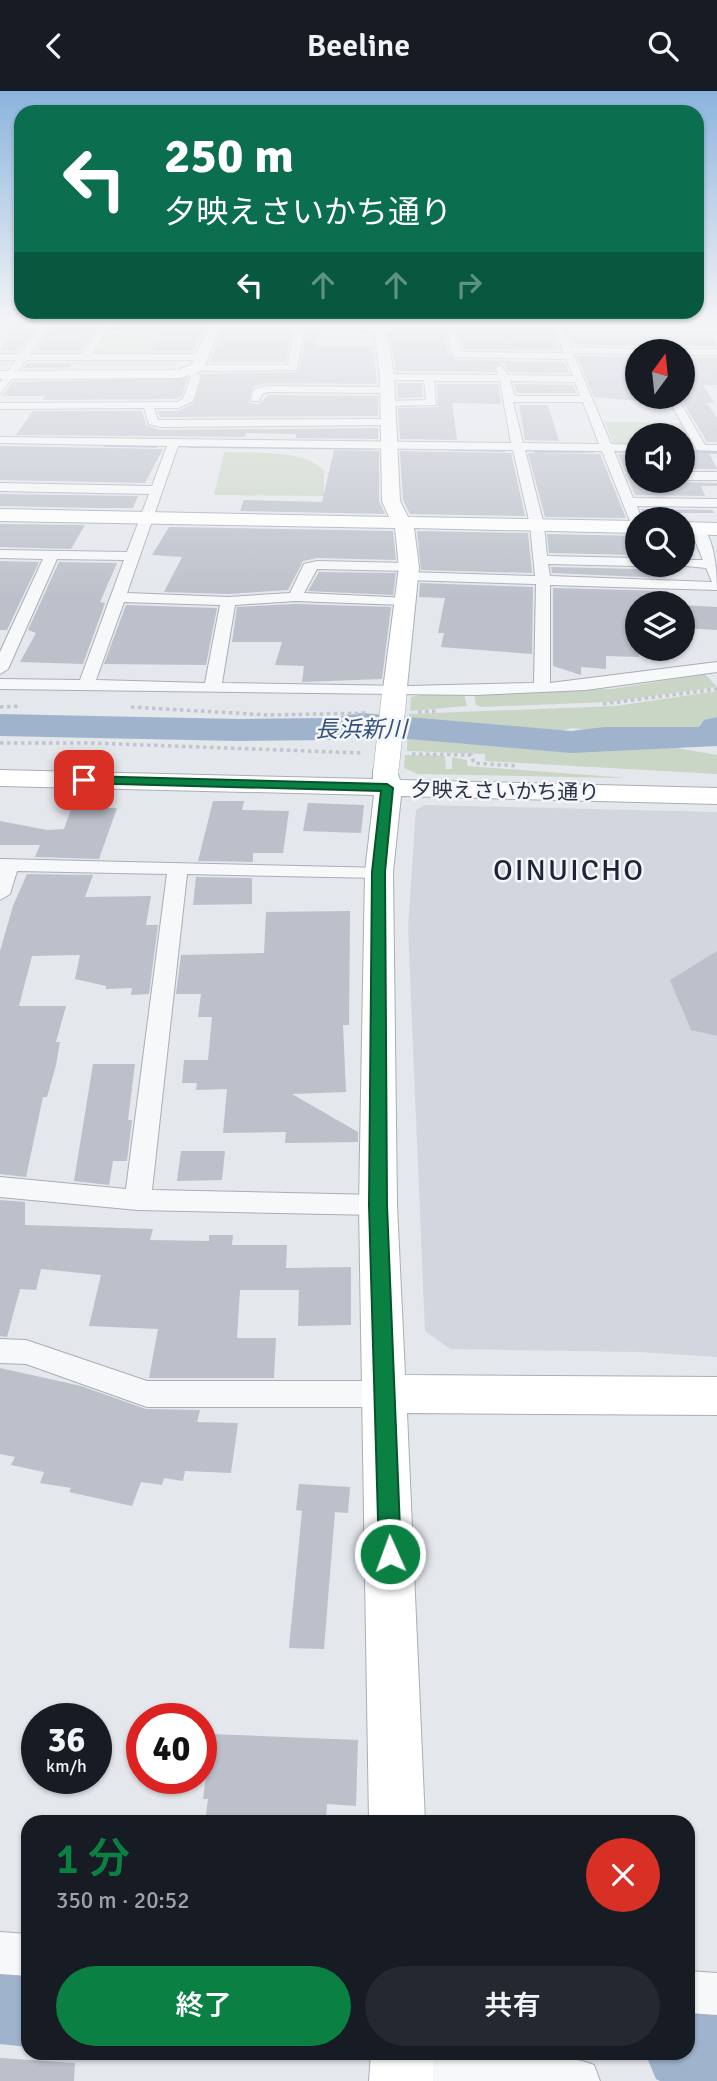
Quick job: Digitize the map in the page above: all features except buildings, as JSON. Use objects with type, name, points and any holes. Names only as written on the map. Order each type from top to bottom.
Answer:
[{"type":"street","points":[[150,415],[151,419],[160,424],[287,425],[324,415]]},
{"type":"street","points":[[387,415],[391,501],[404,528],[408,572],[379,872],[378,1205],[397,1815]]},
{"type":"street","points":[[510,415],[537,525],[542,581],[542,688]]},
{"type":"street","points":[[592,415],[631,507]]},
{"type":"street","points":[[682,415],[701,448]]},
{"type":"street","points":[[0,440],[625,448]]},
{"type":"street","points":[[86,685],[155,490],[160,459],[174,442]]},
{"type":"street","points":[[695,448],[717,448]]},
{"type":"street","points":[[618,475],[625,475]]},
{"type":"street","points":[[695,475],[717,476]]},
{"type":"street","points":[[0,487],[155,490]]},
{"type":"street","points":[[629,502],[717,503]]},
{"type":"street","points":[[0,515],[625,525]]},
{"type":"street","points":[[695,528],[717,529]]},
{"type":"street","points":[[695,537],[714,571]]},
{"type":"street","points":[[0,554],[132,556]]},
{"type":"street","points":[[0,669],[52,555]]},
{"type":"street","points":[[541,560],[625,562]]},
{"type":"street","points":[[695,566],[714,571]]},
{"type":"street","points":[[295,597],[309,567],[542,581],[717,586]]},
{"type":"street","points":[[117,597],[228,601],[295,597],[404,601]]},
{"type":"street","points":[[212,686],[228,601]]},
{"type":"street","points":[[0,684],[212,686],[395,693],[542,688],[625,681],[717,667]]},
{"type":"street","name":"夕映えさいかち通り","points":[[0,778],[387,779],[717,796]]},
{"type":"street","points":[[0,894],[4,865],[379,872]]},
{"type":"street","points":[[138,1200],[178,867]]},
{"type":"street","points":[[0,1187],[138,1200],[378,1205]]},
{"type":"street","points":[[0,1351],[26,1352],[148,1394],[717,1396]]},
{"type":"street","points":[[0,1954],[21,1955]]},
{"type":"street","points":[[695,1992],[717,1994]]},
{"type":"street","points":[[402,2067],[578,2081]]},
{"type":"path","points":[[331,759],[333,752]]},
{"type":"shaded area","points":[[425,805],[717,812],[717,1357],[639,1352],[450,1349],[425,1331],[408,928],[416,810]]},
{"type":"green space","points":[[605,422],[681,423],[625,423],[625,445],[614,445]]},
{"type":"green space","points":[[224,452],[277,454],[305,459],[324,471],[324,496],[214,495]]},
{"type":"green space","points":[[705,674],[717,687],[609,702],[481,707],[476,705],[474,694],[612,689]]},
{"type":"green space","points":[[717,691],[717,720],[708,736],[703,737],[634,738],[572,728],[541,736],[484,732],[471,723],[408,723],[409,714],[616,706]]},
{"type":"green space","points":[[425,694],[464,694],[467,706],[410,711],[411,697]]},
{"type":"green space","points":[[408,730],[545,741],[569,746],[654,744],[717,755],[717,774],[485,761],[485,754],[407,751]]},
{"type":"green space","points":[[405,755],[445,756],[446,769],[452,769],[452,757],[467,760],[467,766],[628,778],[418,774],[404,768]]},
{"type":"waterway","points":[[105,445],[156,446]]},
{"type":"waterway","points":[[188,446],[373,448]]},
{"type":"waterway","points":[[451,449],[505,450]]},
{"type":"waterway","points":[[535,451],[593,451]]},
{"type":"waterway","points":[[617,451],[625,451]]},
{"type":"waterway","points":[[695,452],[717,452]]},
{"type":"waterway","name":"長浜新川","points":[[0,725],[239,730],[328,729],[362,724],[571,742],[605,738],[692,739],[710,737],[717,728]]},
{"type":"waterway","points":[[0,2000],[21,2002]]},
{"type":"waterway","points":[[695,2047],[717,2048]]},
{"type":"district","name":"OINUICHO","points":[[569,870]]},
{"type":"route","points":[[84,780],[387,788],[388,804],[379,872],[378,1205],[390,1554]]}]
